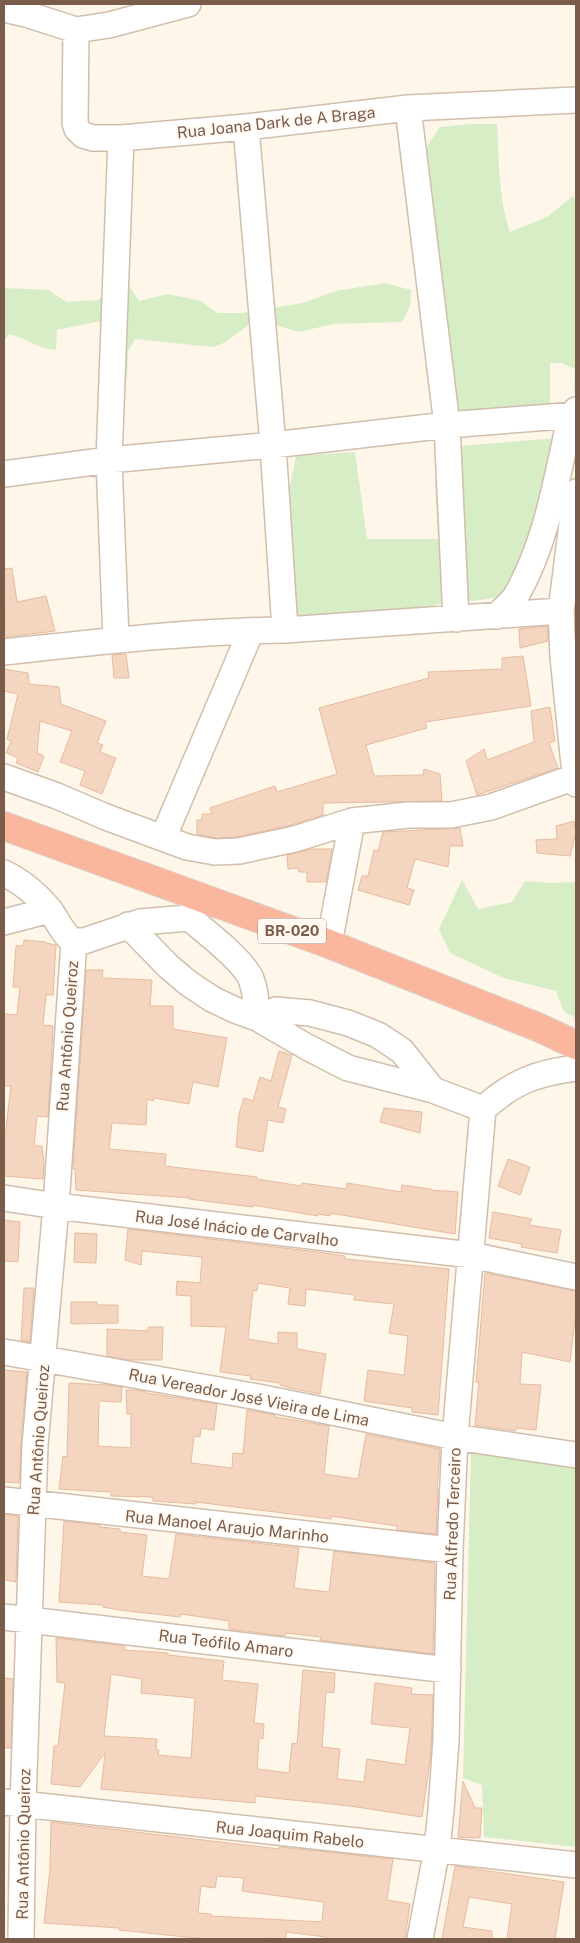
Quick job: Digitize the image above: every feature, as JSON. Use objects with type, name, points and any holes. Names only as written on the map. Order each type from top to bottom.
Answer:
[{"type":"highway","name":"BR-020","points":[[4,826],[193,908],[329,944],[540,1028],[576,1045]]},
{"type":"street","points":[[4,9],[76,30],[109,25],[188,4]]},
{"type":"street","name":"Rua Joana Dark de A Braga","points":[[76,30],[75,123],[77,129],[83,135],[93,138],[121,138],[246,127],[408,108],[576,100]]},
{"type":"street","points":[[408,108],[447,425],[456,619]]},
{"type":"street","points":[[246,127],[273,445],[285,630]]},
{"type":"street","points":[[116,639],[110,460],[121,138]]},
{"type":"street","points":[[4,474],[110,460],[575,413],[536,551],[517,595],[497,616]]},
{"type":"street","points":[[4,777],[187,847],[215,852],[239,852],[295,839],[352,821],[408,815],[451,815],[491,807],[576,781],[570,658],[561,611],[576,492]]},
{"type":"street","points":[[4,652],[116,639],[251,630],[285,630],[561,611]]},
{"type":"street","points":[[163,838],[251,630]]},
{"type":"street","points":[[329,944],[352,821]]},
{"type":"street","points":[[4,873],[16,879],[36,895],[50,910],[69,938],[74,941],[84,941],[128,925],[193,908],[251,977],[256,995],[257,1018]]},
{"type":"street","points":[[4,922],[50,910]]},
{"type":"street","points":[[128,925],[168,966],[188,983],[220,1003],[257,1018],[292,1039],[348,1068],[433,1090],[483,1109],[502,1091],[521,1082],[541,1074],[576,1068]]},
{"type":"street","name":"Rua Antônio Queiroz","points":[[21,1939],[13,1804],[30,1620],[36,1445],[56,1206],[74,941]]},
{"type":"street","points":[[257,1018],[276,1010],[310,1013],[348,1022],[378,1034],[402,1051],[433,1090]]},
{"type":"street","name":"Rua Alfredo Terceiro","points":[[420,1939],[437,1849],[446,1740],[450,1550],[455,1437],[483,1109]]},
{"type":"street","name":"Rua José Inácio de Carvalho","points":[[4,1198],[56,1206],[471,1255],[576,1277]]},
{"type":"street","name":"Rua Vereador José Vieira de Lima","points":[[4,1352],[258,1397],[455,1437],[576,1455]]},
{"type":"street","name":"Rua Manoel Araujo Marinho","points":[[4,1500],[450,1550]]},
{"type":"street","name":"Rua Teófilo Amaro","points":[[4,1617],[448,1670]]},
{"type":"street","name":"Rua Joaquim Rabelo","points":[[13,1804],[576,1865]]},
{"type":"green space","points":[[497,124],[501,192],[510,232],[547,217],[573,196],[576,200],[576,392],[574,393],[575,369],[562,363],[550,363],[550,414],[451,421],[432,222],[433,204],[426,148],[440,127]]},
{"type":"green space","points":[[122,275],[139,301],[167,294],[201,301],[217,313],[244,313],[303,303],[336,291],[385,283],[411,290],[410,306],[402,322],[333,324],[299,332],[272,324],[251,323],[226,342],[213,347],[135,339],[128,351],[127,377],[117,379],[104,322],[57,330],[56,350],[44,348],[9,334],[4,341],[4,288],[48,290],[67,302],[98,300]]},
{"type":"green space","points":[[556,438],[541,529],[508,596],[464,602],[451,453],[461,446]]},
{"type":"green space","points":[[355,452],[367,539],[438,539],[435,482],[443,484],[452,596],[415,620],[296,622],[288,496],[296,456]]},
{"type":"green space","points":[[462,880],[478,909],[512,902],[525,881],[550,883],[576,882],[576,1018],[564,1012],[556,991],[504,978],[450,953],[439,929]]},
{"type":"green space","points":[[471,1450],[576,1464],[576,1847],[484,1837],[482,1785],[463,1778]]},
{"type":"building","points":[[12,568],[17,602],[46,596],[55,631],[5,637],[4,569]]},
{"type":"building","points":[[547,626],[548,641],[520,648],[519,629]]},
{"type":"building","points":[[126,654],[129,678],[114,678],[112,655]]},
{"type":"building","points":[[523,656],[531,706],[425,722],[427,728],[366,745],[374,776],[423,775],[424,769],[440,774],[442,801],[323,803],[323,815],[291,825],[237,837],[216,838],[197,834],[197,820],[202,820],[202,814],[212,814],[210,808],[275,786],[277,792],[337,774],[319,708],[429,678],[428,672],[502,669],[502,658]]},
{"type":"building","points":[[4,669],[28,673],[29,684],[59,687],[61,704],[106,721],[97,743],[103,745],[100,752],[116,758],[102,794],[80,785],[85,771],[60,762],[72,731],[40,721],[37,753],[44,756],[38,772],[16,763],[18,758],[6,753],[11,741],[7,739],[18,694],[4,691]]},
{"type":"building","points":[[550,707],[555,741],[549,743],[558,768],[477,795],[466,761],[484,749],[487,760],[534,742],[531,711]]},
{"type":"building","points":[[574,821],[576,833],[570,856],[537,853],[536,840],[557,839],[556,826]]},
{"type":"building","points":[[460,828],[463,846],[450,846],[448,867],[415,859],[407,888],[414,890],[409,905],[358,890],[362,876],[368,876],[374,850],[378,851],[383,832]]},
{"type":"building","points":[[311,849],[332,849],[326,882],[307,882],[307,872],[299,872],[298,868],[288,869],[287,855]]},
{"type":"building","points":[[24,940],[56,945],[53,995],[46,995],[43,1025],[53,1026],[48,1117],[37,1116],[34,1146],[42,1146],[43,1179],[4,1176],[4,1129],[6,1129],[11,1086],[4,1086],[4,1014],[17,1015],[20,987],[13,987],[16,946],[23,946]]},
{"type":"building","points":[[86,970],[103,970],[102,978],[152,980],[150,1006],[173,1006],[173,1029],[227,1038],[218,1087],[193,1082],[189,1104],[154,1098],[153,1101],[147,1099],[146,1125],[112,1123],[109,1149],[166,1154],[165,1166],[257,1177],[257,1179],[301,1186],[302,1183],[346,1189],[347,1183],[401,1192],[402,1185],[458,1192],[455,1234],[330,1213],[330,1216],[318,1214],[318,1216],[253,1205],[253,1207],[190,1198],[76,1190],[75,1169],[73,1169]]},
{"type":"building","points":[[279,1051],[292,1055],[278,1107],[286,1109],[283,1123],[268,1120],[263,1152],[236,1147],[239,1114],[244,1098],[253,1101],[260,1077],[271,1081]]},
{"type":"building","points":[[384,1108],[422,1112],[420,1133],[380,1122]]},
{"type":"building","points":[[508,1159],[530,1167],[520,1195],[498,1186]]},
{"type":"building","points":[[493,1212],[532,1219],[529,1225],[561,1230],[557,1253],[521,1247],[522,1244],[489,1238]]},
{"type":"building","points":[[4,1220],[20,1222],[18,1262],[4,1261]]},
{"type":"building","points":[[128,1229],[317,1252],[345,1256],[345,1259],[449,1269],[438,1415],[412,1412],[412,1408],[364,1401],[368,1370],[404,1375],[408,1336],[389,1333],[394,1304],[354,1300],[355,1295],[306,1289],[305,1306],[288,1304],[290,1288],[258,1283],[257,1291],[253,1290],[248,1339],[278,1344],[278,1332],[297,1333],[297,1349],[326,1354],[320,1394],[290,1388],[280,1385],[280,1383],[250,1379],[251,1376],[220,1372],[226,1327],[191,1326],[191,1296],[176,1295],[177,1281],[200,1283],[202,1257],[142,1251],[141,1265],[125,1260]]},
{"type":"building","points":[[75,1233],[97,1234],[96,1263],[74,1262]]},
{"type":"building","points":[[485,1273],[576,1291],[576,1312],[570,1362],[522,1352],[520,1384],[541,1385],[536,1430],[516,1428],[516,1431],[475,1425],[479,1382],[476,1382]]},
{"type":"building","points":[[24,1288],[34,1288],[30,1342],[21,1340]]},
{"type":"building","points":[[71,1302],[97,1302],[97,1305],[118,1305],[118,1323],[71,1324]]},
{"type":"building","points":[[148,1327],[163,1327],[162,1360],[130,1360],[107,1356],[107,1329],[148,1331]]},
{"type":"building","points":[[4,1370],[27,1372],[19,1483],[4,1482]]},
{"type":"building","points":[[69,1383],[122,1387],[121,1402],[99,1401],[98,1446],[131,1448],[131,1414],[127,1414],[126,1390],[138,1390],[146,1393],[217,1404],[214,1430],[201,1428],[200,1437],[194,1436],[191,1463],[232,1468],[233,1453],[243,1454],[247,1410],[275,1415],[275,1417],[329,1426],[324,1474],[358,1479],[366,1434],[440,1449],[436,1534],[397,1530],[397,1526],[331,1516],[331,1519],[196,1502],[196,1504],[153,1501],[153,1497],[111,1496],[111,1492],[59,1489],[63,1456],[67,1457]]},
{"type":"building","points":[[4,1514],[18,1516],[16,1582],[4,1580]]},
{"type":"building","points":[[64,1521],[100,1525],[100,1527],[120,1529],[120,1532],[147,1535],[142,1576],[169,1579],[176,1534],[299,1548],[294,1588],[329,1592],[334,1551],[435,1563],[433,1654],[320,1640],[321,1637],[286,1633],[285,1636],[229,1629],[229,1621],[181,1614],[180,1617],[120,1610],[103,1607],[103,1605],[59,1602]]},
{"type":"building","points":[[56,1638],[125,1646],[124,1650],[168,1653],[168,1655],[224,1661],[222,1680],[258,1684],[254,1723],[264,1724],[263,1739],[259,1738],[257,1769],[289,1773],[292,1743],[297,1744],[303,1670],[335,1673],[334,1693],[326,1692],[322,1747],[340,1749],[337,1779],[364,1782],[367,1759],[405,1765],[410,1728],[371,1724],[375,1683],[412,1688],[411,1694],[433,1695],[431,1753],[422,1817],[350,1806],[255,1796],[255,1803],[101,1789],[105,1753],[80,1787],[51,1784],[54,1746],[58,1746],[65,1683],[57,1682]],"holes":[[[111,1674],[142,1679],[141,1693],[195,1698],[191,1758],[158,1755],[159,1750],[156,1750],[157,1739],[104,1736]]]},
{"type":"building","points":[[4,1678],[13,1679],[11,1748],[4,1748]]},
{"type":"building","points":[[463,1781],[475,1808],[482,1808],[480,1838],[458,1837]]},
{"type":"building","points":[[51,1822],[279,1849],[279,1847],[393,1859],[387,1900],[410,1904],[405,1939],[326,1939],[326,1937],[286,1932],[286,1939],[205,1939],[119,1930],[119,1928],[44,1923],[50,1869]],"holes":[[[217,1876],[244,1878],[242,1891],[324,1902],[322,1922],[211,1916],[211,1914],[198,1913],[201,1886],[215,1888]]]},
{"type":"building","points":[[455,1866],[564,1882],[555,1939],[507,1939],[512,1904],[469,1897],[463,1927],[492,1931],[492,1939],[442,1939]]}]
